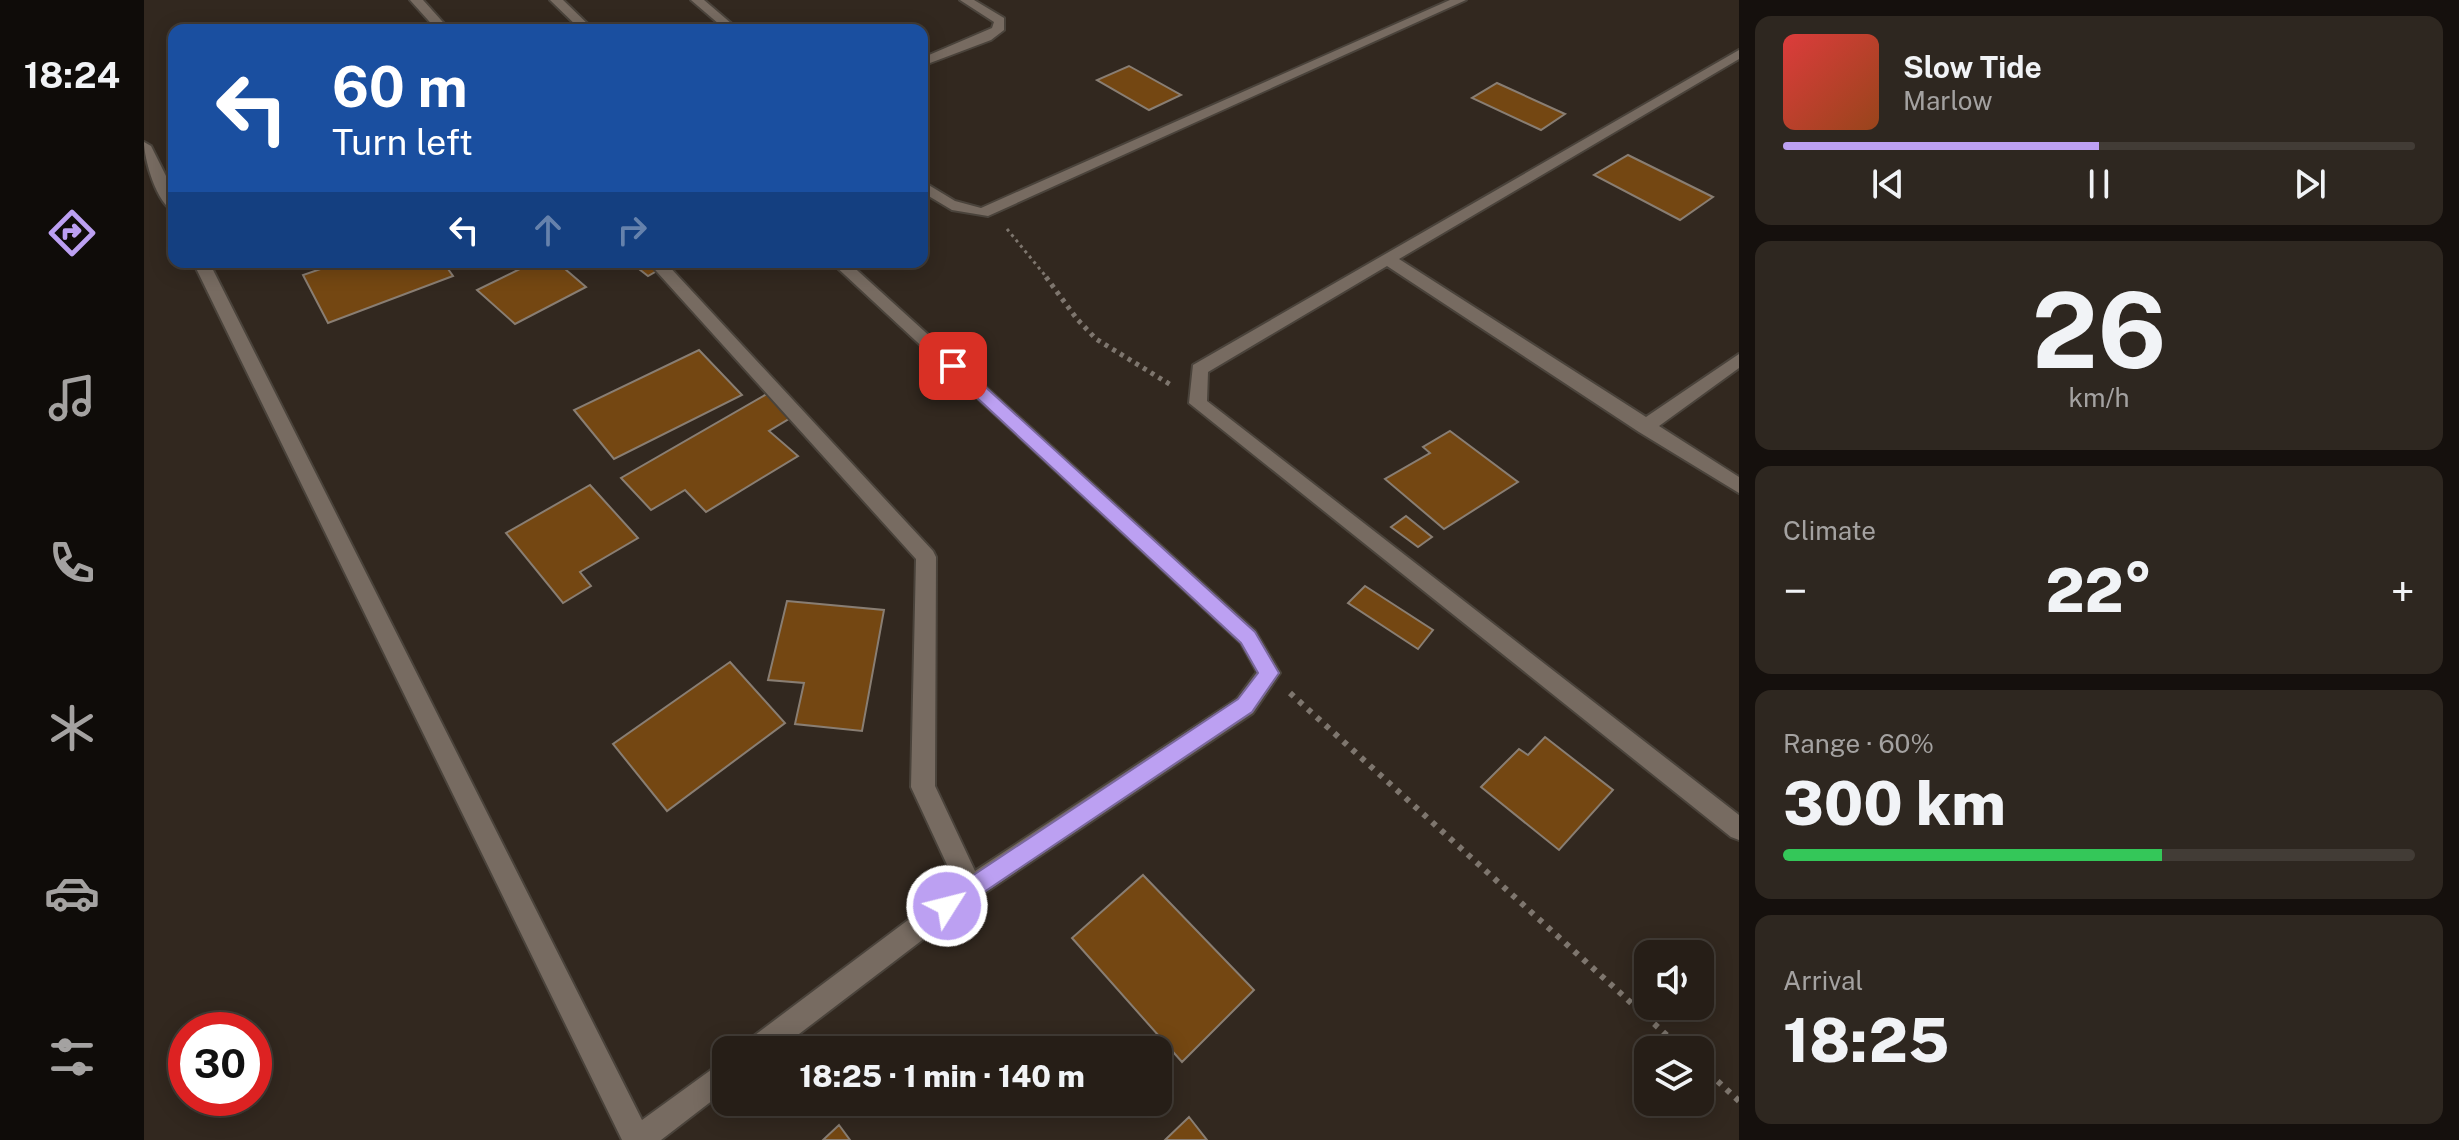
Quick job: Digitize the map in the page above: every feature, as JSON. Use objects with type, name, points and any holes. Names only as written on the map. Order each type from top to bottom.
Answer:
[{"type":"street","points":[[416,0],[438,24]]},
{"type":"street","points":[[556,0],[582,24]]},
{"type":"street","points":[[697,0],[726,24]]},
{"type":"street","points":[[928,60],[998,30],[1000,21],[966,0]]},
{"type":"street","points":[[928,190],[943,202],[964,211],[983,213],[1460,0]]},
{"type":"street","points":[[1739,54],[1199,369],[1198,403],[1739,829]]},
{"type":"street","points":[[144,146],[168,184]]},
{"type":"street","points":[[1387,259],[1739,486]]},
{"type":"street","points":[[204,268],[637,1140],[712,1084]]},
{"type":"street","points":[[661,268],[926,557],[923,787],[971,888]]},
{"type":"street","points":[[775,1036],[971,888],[1245,706],[1269,673],[1248,637],[846,268]]},
{"type":"street","points":[[1645,427],[1739,360]]},
{"type":"path","points":[[983,213],[1016,237],[1053,291],[1089,333],[1198,403]]},
{"type":"path","points":[[1269,673],[1668,1036]]},
{"type":"path","points":[[1714,1078],[1739,1101]]},
{"type":"building","points":[[1129,66],[1181,95],[1149,110],[1097,80]]},
{"type":"building","points":[[1497,83],[1565,114],[1541,130],[1472,98]]},
{"type":"building","points":[[1628,155],[1713,197],[1680,220],[1594,175]]},
{"type":"building","points":[[323,268],[447,268],[453,276],[328,323],[303,275]]},
{"type":"building","points":[[522,268],[567,268],[586,287],[515,324],[477,290]]},
{"type":"building","points":[[638,268],[662,268],[648,276]]},
{"type":"building","points":[[699,350],[742,395],[614,459],[574,410]]},
{"type":"building","points":[[772,391],[797,414],[769,431],[798,456],[706,512],[685,490],[651,510],[621,478]]},
{"type":"building","points":[[1450,431],[1518,482],[1444,529],[1385,479],[1430,453],[1423,447]]},
{"type":"building","points":[[590,485],[638,538],[580,572],[591,586],[563,603],[506,533]]},
{"type":"building","points":[[1406,516],[1432,537],[1418,547],[1391,527]]},
{"type":"building","points":[[1365,586],[1433,630],[1418,649],[1348,603]]},
{"type":"building","points":[[787,601],[884,610],[862,731],[795,724],[804,683],[768,680]]},
{"type":"building","points":[[730,662],[785,723],[667,811],[613,744]]},
{"type":"building","points":[[1545,737],[1613,790],[1559,850],[1481,787],[1519,749],[1528,755]]},
{"type":"building","points":[[1143,875],[1254,990],[1182,1062],[1172,1051],[1172,1036],[1159,1036],[1072,938]]},
{"type":"building","points":[[1189,1117],[1207,1140],[1165,1140]]},
{"type":"building","points":[[839,1125],[850,1140],[823,1140]]},
{"type":"route","points":[[947,906],[1245,706],[1269,673],[1248,637],[953,366]]}]
